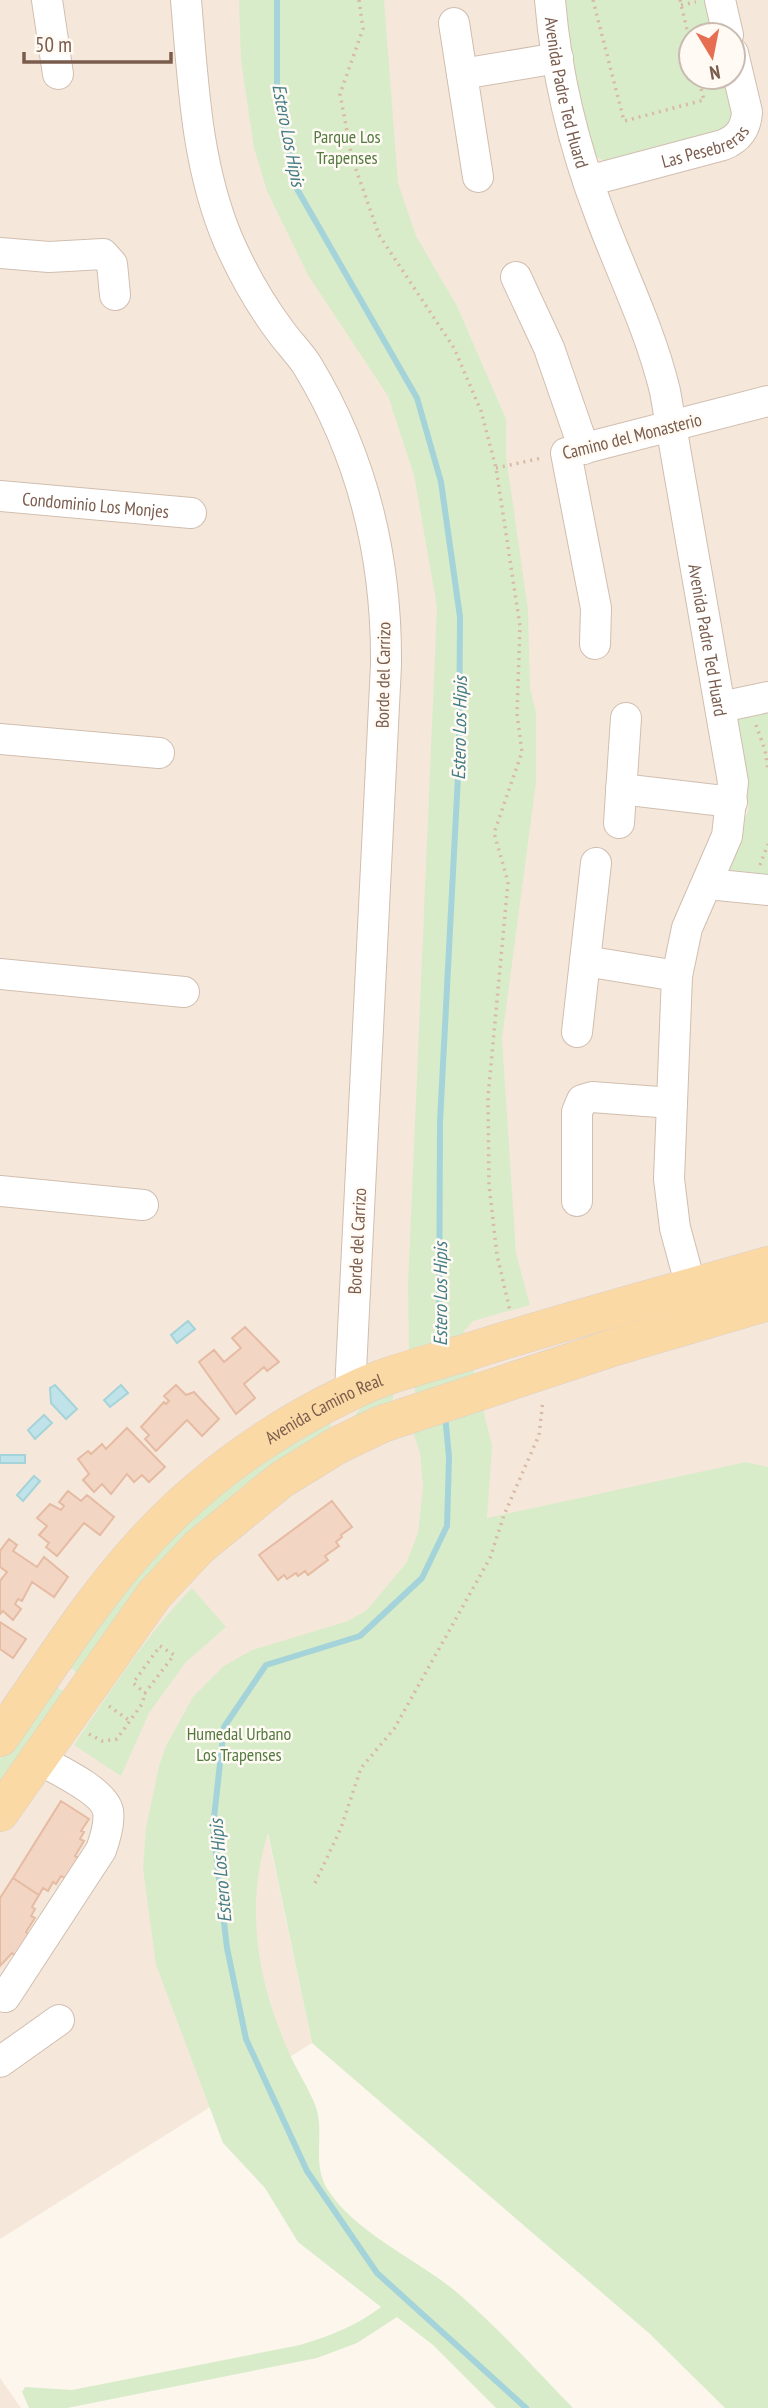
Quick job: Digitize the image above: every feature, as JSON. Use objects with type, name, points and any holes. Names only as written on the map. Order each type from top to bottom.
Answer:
[{"type":"main road","name":"Avenida Camino Real","points":[[0,1738],[109,1584],[148,1538],[192,1495],[271,1436],[350,1391],[504,1331],[676,1291],[768,1265]]},
{"type":"main road","points":[[650,1336],[648,1317],[676,1291]]},
{"type":"main road","name":"Avenida Camino Real","points":[[0,1814],[38,1759],[86,1710],[134,1621],[191,1555],[252,1502],[325,1453],[401,1418],[535,1384],[650,1336],[768,1302]]},
{"type":"main road","points":[[325,1453],[342,1418],[350,1391]]},
{"type":"main road","points":[[44,1675],[67,1682],[86,1710]]},
{"type":"street","points":[[47,0],[58,74]]},
{"type":"street","name":"Borde del Carrizo","points":[[186,0],[198,135],[215,205],[243,271],[260,302],[305,362],[338,423],[369,510],[384,594],[386,665],[350,1391]]},
{"type":"street","name":"Avenida Padre Ted Huard","points":[[550,0],[558,58],[588,181],[650,337],[672,426],[733,782],[727,836],[687,928],[677,976],[670,1195],[676,1291]]},
{"type":"street","points":[[720,0],[725,21]]},
{"type":"street","points":[[454,23],[478,177]]},
{"type":"street","points":[[462,74],[558,58]]},
{"type":"street","name":"Las Pesebreras","points":[[588,181],[723,145],[738,136],[746,121],[747,112],[742,91]]},
{"type":"street","points":[[0,253],[49,257],[103,254],[112,264],[115,295]]},
{"type":"street","points":[[516,277],[549,348],[575,451],[596,608],[595,644]]},
{"type":"street","name":"Camino del Monasterio","points":[[575,451],[768,401]]},
{"type":"street","name":"Condominio Los Monjes","points":[[0,496],[191,513]]},
{"type":"street","points":[[721,707],[768,697]]},
{"type":"street","points":[[619,823],[626,718]]},
{"type":"street","points":[[0,739],[159,753]]},
{"type":"street","points":[[621,789],[732,802]]},
{"type":"street","points":[[577,1032],[596,863]]},
{"type":"street","points":[[708,884],[768,890]]},
{"type":"street","points":[[585,961],[677,976]]},
{"type":"street","points":[[0,974],[184,992]]},
{"type":"street","points":[[577,1201],[577,1112],[582,1100],[592,1097],[672,1103]]},
{"type":"street","points":[[0,1191],[143,1205]]},
{"type":"street","points":[[5,1997],[101,1850],[106,1836],[108,1812],[102,1798],[38,1759]]},
{"type":"street","points":[[0,2062],[59,2020]]},
{"type":"path","points":[[359,0],[363,29],[340,94],[352,159],[379,235],[454,348],[481,411],[496,468],[520,626],[517,714],[522,752],[494,833],[508,882],[488,1097],[489,1185],[504,1331]]},
{"type":"path","points":[[593,0],[624,121],[704,100],[702,91]]},
{"type":"path","points":[[684,21],[680,3],[703,0]]},
{"type":"path","name":"Camino del Monasterio","points":[[496,468],[575,451]]},
{"type":"path","points":[[768,751],[765,750],[768,770]]},
{"type":"path","points":[[315,1883],[341,1828],[361,1768],[394,1728],[421,1675],[490,1558],[504,1515],[539,1435],[544,1412],[535,1384]]},
{"type":"path","points":[[86,1710],[109,1742],[117,1738],[142,1704],[145,1693],[174,1655],[160,1646],[133,1684],[145,1693]]},
{"type":"path","points":[[86,1710],[130,1721]]},
{"type":"shaded area","points":[[0,0],[768,0],[768,1467],[745,1462],[419,1626],[245,1726],[312,2043],[0,2239]]},
{"type":"shaded area","points":[[0,2378],[21,2408],[0,2408]]},
{"type":"green space","points":[[239,0],[384,0],[398,183],[416,236],[457,306],[506,419],[506,456],[528,609],[530,688],[536,713],[536,782],[502,1039],[516,1253],[530,1305],[473,1321],[464,1331],[492,1446],[487,1518],[746,1462],[768,1467],[768,2408],[725,2408],[650,2334],[312,2043],[268,1833],[257,1890],[258,1946],[263,1974],[279,2028],[316,2107],[320,2170],[328,2190],[340,2206],[372,2234],[460,2295],[504,2336],[573,2408],[496,2408],[433,2345],[397,2317],[357,2343],[317,2358],[67,2408],[29,2408],[22,2392],[25,2387],[72,2390],[300,2345],[342,2330],[381,2307],[298,2242],[265,2188],[223,2143],[156,1965],[143,1869],[146,1828],[159,1766],[166,1746],[193,1697],[224,1666],[252,1650],[348,1621],[367,1610],[407,1562],[418,1533],[423,1487],[420,1453],[414,1435],[416,1398],[409,1349],[408,1286],[437,607],[414,475],[388,396],[308,275],[267,191],[254,148],[241,60]]},
{"type":"green space","points":[[563,0],[708,0],[713,21],[677,21],[677,91],[730,91],[734,116],[723,134],[608,163],[592,154],[569,52]]},
{"type":"green space","points":[[768,706],[768,879],[732,873],[728,866],[749,808],[737,719]]},
{"type":"green space","points":[[395,1387],[391,1407],[349,1422],[365,1403]]},
{"type":"green space","points":[[332,1417],[330,1427],[318,1440],[77,1674],[73,1669],[64,1668],[141,1563],[228,1479]]},
{"type":"green space","points":[[192,1588],[226,1627],[186,1662],[149,1713],[121,1776],[74,1745],[144,1644]]},
{"type":"green space","points":[[56,1687],[65,1692],[0,1793],[0,1759],[48,1689]]},
{"type":"water","points":[[188,1321],[195,1329],[177,1343],[171,1335]]},
{"type":"water","points":[[55,1385],[77,1409],[66,1419],[51,1403],[50,1388]]},
{"type":"water","points":[[121,1385],[128,1393],[110,1407],[104,1400]]},
{"type":"water","points":[[44,1415],[52,1423],[35,1439],[28,1430]]},
{"type":"water","points":[[0,1455],[25,1455],[25,1463],[0,1463]]},
{"type":"water","points":[[34,1476],[40,1481],[23,1501],[17,1495]]},
{"type":"building","points":[[245,1327],[279,1362],[267,1371],[264,1367],[244,1384],[255,1398],[236,1414],[199,1362],[214,1350],[224,1362],[241,1348],[232,1338]]},
{"type":"building","points":[[176,1385],[186,1395],[194,1392],[219,1419],[202,1436],[187,1420],[156,1451],[145,1439],[149,1435],[141,1427],[164,1402],[166,1404],[169,1401],[164,1396]]},
{"type":"building","points":[[127,1428],[165,1467],[149,1482],[142,1475],[134,1482],[127,1474],[111,1494],[102,1484],[94,1492],[83,1480],[89,1474],[78,1459],[88,1451],[91,1454],[102,1444],[106,1449]]},
{"type":"building","points":[[68,1491],[81,1501],[87,1495],[114,1517],[100,1535],[84,1523],[57,1556],[46,1547],[49,1543],[39,1535],[47,1526],[37,1518],[50,1504],[61,1510],[64,1506],[59,1502]]},
{"type":"building","points":[[332,1501],[352,1527],[336,1542],[339,1546],[325,1556],[328,1560],[308,1575],[305,1571],[287,1579],[284,1575],[278,1580],[259,1555]]},
{"type":"building","points":[[9,1539],[17,1545],[13,1551],[37,1567],[44,1557],[68,1577],[54,1597],[32,1582],[22,1601],[18,1599],[15,1604],[21,1609],[13,1620],[3,1611],[0,1614],[0,1581],[7,1572],[0,1567],[0,1551]]},
{"type":"building","points":[[0,1622],[26,1639],[13,1658],[0,1649]]},
{"type":"building","points":[[61,1801],[89,1819],[81,1831],[84,1832],[80,1839],[84,1841],[75,1856],[79,1858],[66,1879],[61,1876],[56,1884],[53,1882],[48,1891],[43,1888],[39,1895],[13,1878]]},
{"type":"building","points":[[13,1878],[39,1895],[32,1907],[35,1909],[31,1916],[35,1918],[26,1932],[30,1935],[17,1956],[12,1953],[0,1966],[0,1898]]},
{"type":"waterway","name":"Estero Los Hipis","points":[[277,0],[277,91],[297,189],[417,398],[441,482],[460,617],[459,757],[440,1122],[439,1349]]},
{"type":"waterway","name":"Estero Los Hipis","points":[[445,1415],[449,1457],[447,1526],[422,1578],[360,1636],[266,1665],[224,1727],[213,1827],[227,1948],[246,2039],[307,2171],[377,2273],[526,2408]]},
{"type":"park label","name":"Parque Los Trapenses","points":[[347,146]]},
{"type":"park label","name":"Humedal Urbano Los Trapenses","points":[[239,1743]]}]
